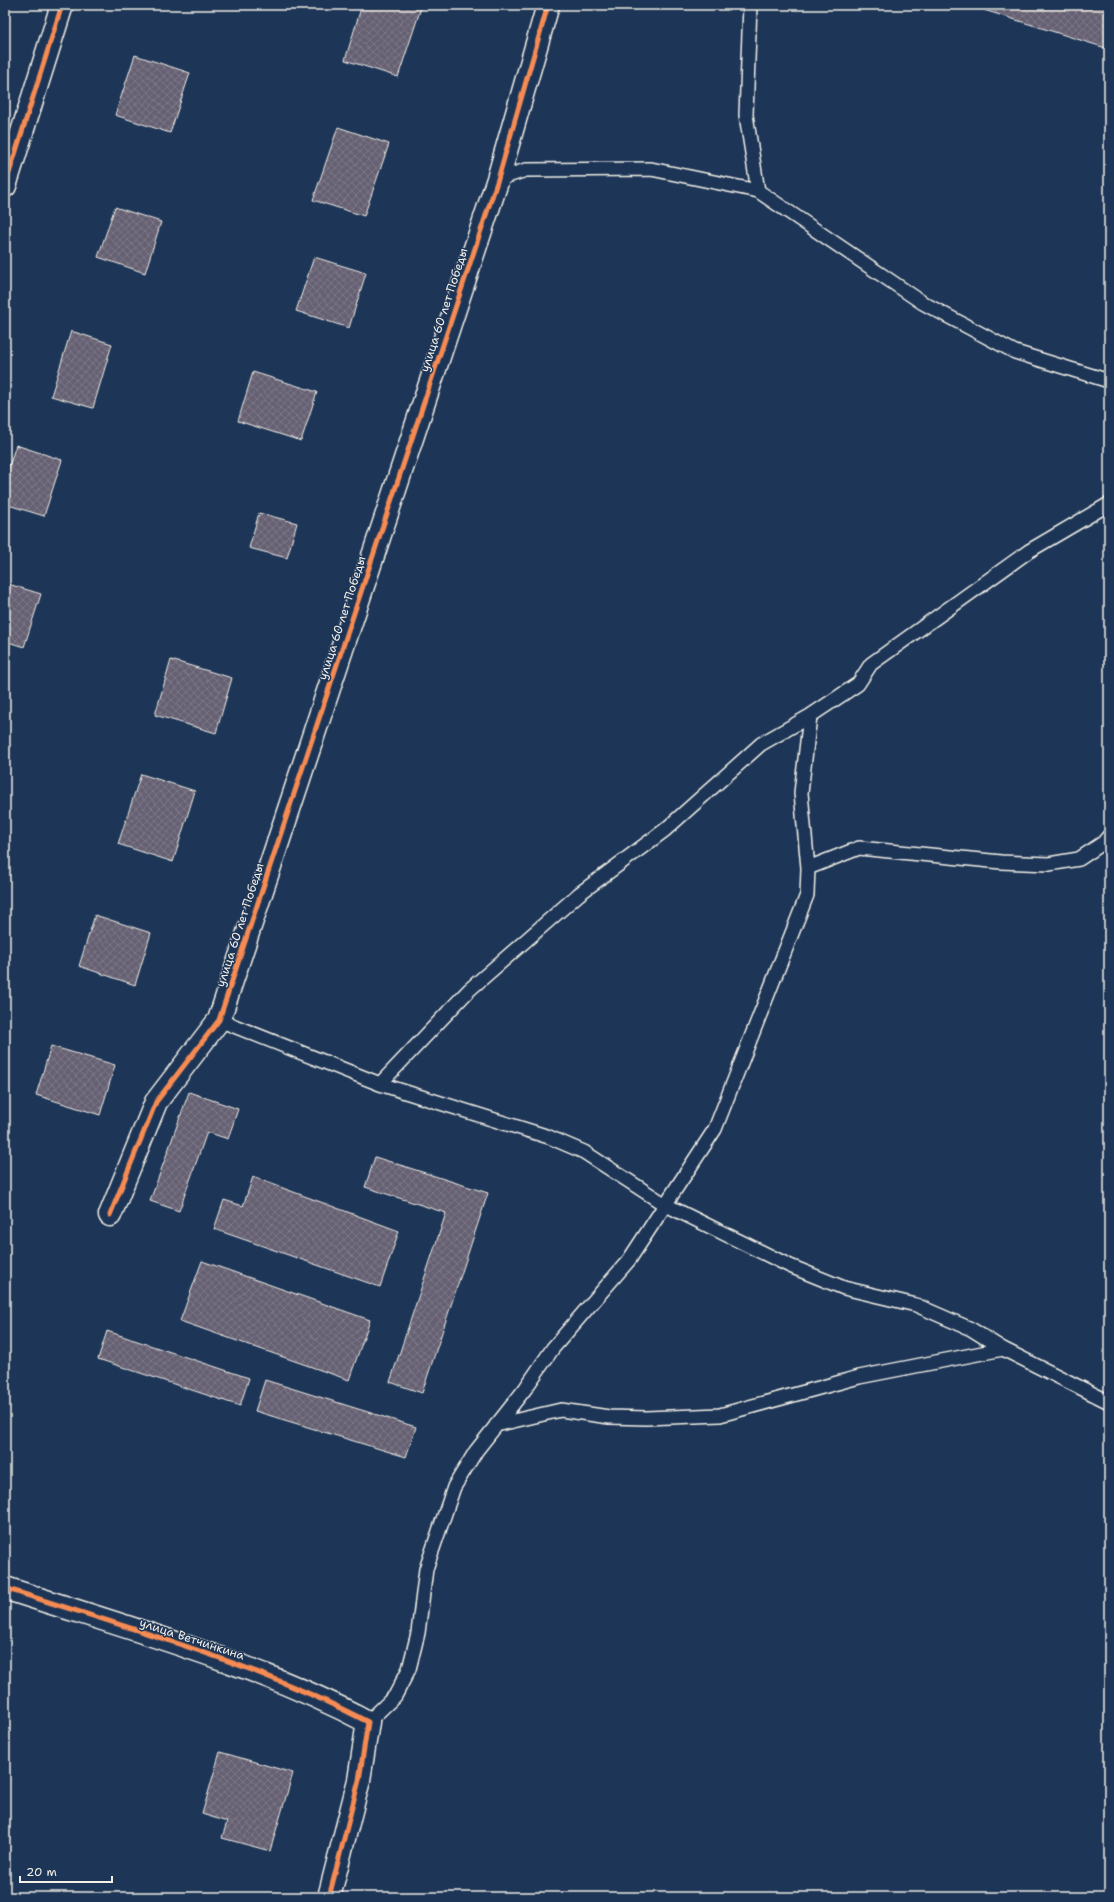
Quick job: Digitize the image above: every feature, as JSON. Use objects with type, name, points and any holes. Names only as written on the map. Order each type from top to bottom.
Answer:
[{"type":"street","points":[[5,186],[62,5]]},
{"type":"street","name":"улица 60 лет Победы","points":[[110,1215],[156,1102],[219,1020],[498,180],[548,5]]},
{"type":"street","name":"улица Ветчинкина","points":[[5,1588],[247,1668],[345,1710],[368,1722]]},
{"type":"street","points":[[329,1897],[359,1780],[368,1722]]},
{"type":"lane","points":[[750,5],[746,115],[758,192]]},
{"type":"lane","points":[[498,180],[526,170],[651,169],[758,192],[923,303],[1015,352],[1109,381]]},
{"type":"lane","points":[[380,1084],[469,990],[578,894],[665,830],[761,744],[810,716],[858,684],[871,664],[1029,551],[1109,504]]},
{"type":"lane","points":[[368,1722],[395,1696],[409,1669],[418,1633],[426,1570],[454,1487],[476,1451],[525,1389],[553,1348],[629,1260],[664,1204],[715,1128],[807,895],[808,868],[801,793],[810,716]]},
{"type":"lane","points":[[808,868],[859,848],[1000,862],[1049,864],[1079,859],[1103,843],[1109,836]]},
{"type":"lane","points":[[219,1020],[380,1084],[548,1137],[584,1152],[664,1204],[790,1266],[844,1288],[916,1306],[971,1329],[1003,1349],[1109,1402]]},
{"type":"lane","points":[[496,1425],[560,1410],[609,1417],[646,1418],[720,1415],[859,1377],[1003,1349]]},
{"type":"building","points":[[362,5],[422,5],[398,77],[345,60]]},
{"type":"building","points":[[968,5],[1109,5],[1109,49]]},
{"type":"building","points":[[135,55],[190,73],[170,133],[115,115]]},
{"type":"building","points":[[338,127],[389,144],[364,216],[313,200]]},
{"type":"building","points":[[115,207],[161,222],[145,273],[98,257]]},
{"type":"building","points":[[314,257],[366,273],[349,328],[296,311]]},
{"type":"building","points":[[71,331],[112,344],[93,408],[51,396]]},
{"type":"building","points":[[253,372],[317,392],[301,441],[238,421]]},
{"type":"building","points":[[16,445],[62,460],[44,516],[5,504],[5,478]]},
{"type":"building","points":[[259,513],[297,523],[287,558],[249,548]]},
{"type":"building","points":[[5,583],[41,594],[24,647],[5,641]]},
{"type":"building","points":[[171,660],[232,678],[216,733],[155,715]]},
{"type":"building","points":[[141,774],[195,791],[173,862],[118,844]]},
{"type":"building","points":[[95,915],[151,933],[135,985],[79,966]]},
{"type":"building","points":[[51,1046],[115,1065],[100,1115],[36,1095]]},
{"type":"building","points":[[189,1092],[238,1109],[228,1139],[207,1132],[179,1211],[150,1201]]},
{"type":"building","points":[[375,1157],[488,1193],[422,1393],[390,1382],[446,1213],[365,1187]]},
{"type":"building","points":[[253,1177],[399,1231],[380,1287],[214,1229],[224,1200],[243,1206]]},
{"type":"building","points":[[202,1261],[370,1320],[349,1380],[180,1321]]},
{"type":"building","points":[[107,1331],[249,1378],[240,1406],[98,1359]]},
{"type":"building","points":[[265,1380],[416,1427],[406,1457],[255,1411]]},
{"type":"building","points":[[220,1752],[293,1773],[270,1851],[222,1838],[227,1822],[202,1814]]},
{"type":"cycle path","points":[[5,186],[62,5]]},
{"type":"cycle path","points":[[110,1215],[156,1102],[219,1020],[498,179],[548,5]]},
{"type":"cycle path","points":[[5,1588],[143,1632],[235,1664],[280,1681],[368,1722],[359,1780],[329,1897]]}]
